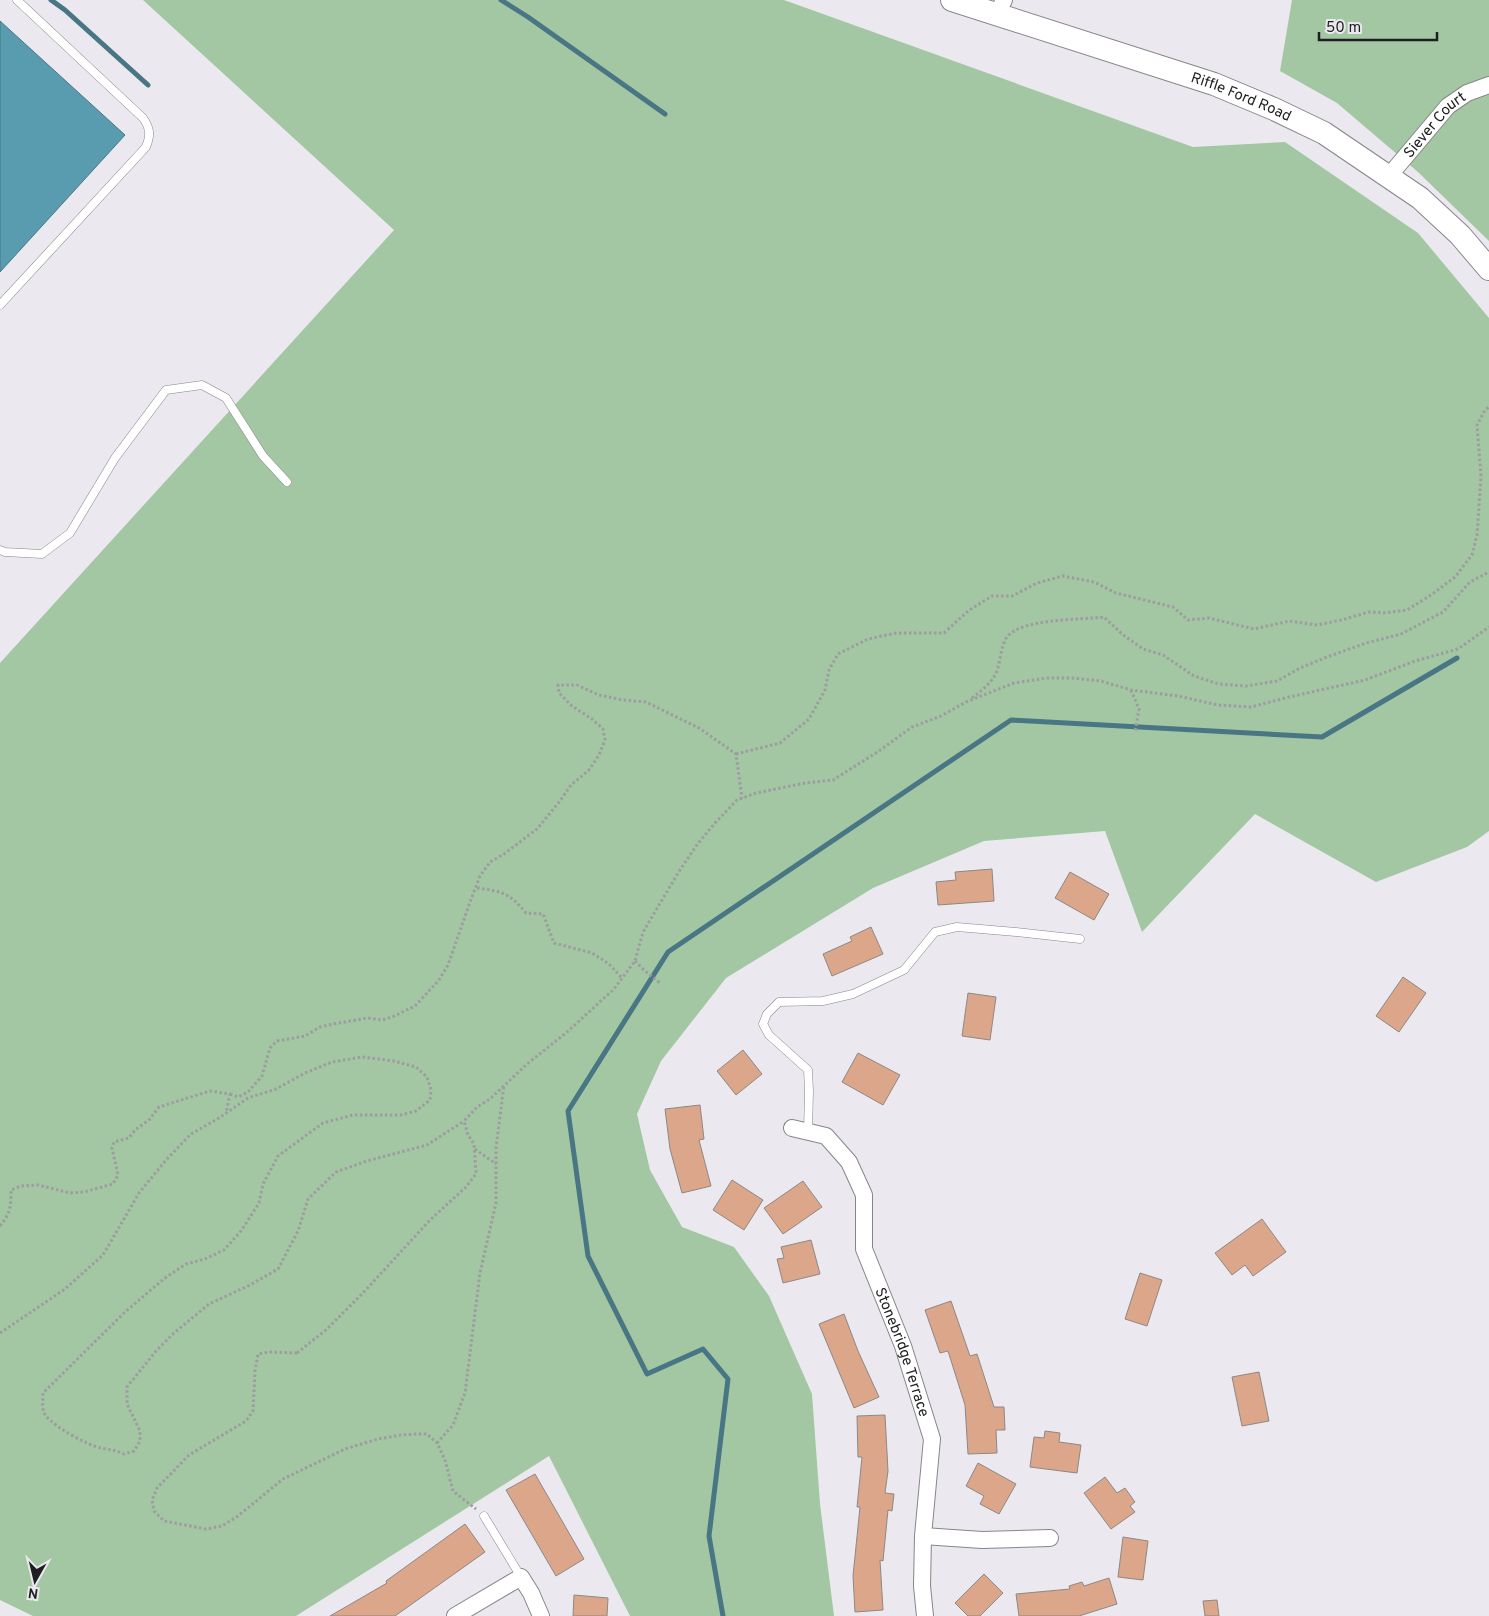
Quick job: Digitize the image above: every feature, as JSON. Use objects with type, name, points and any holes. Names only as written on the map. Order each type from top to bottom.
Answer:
[{"type":"street","name":"Riffle Ford Road","points":[[952,0],[1000,7],[1214,84],[1274,109],[1324,133],[1420,198],[1460,235],[1489,269]]},
{"type":"street","name":"Siever Court","points":[[1389,176],[1448,106],[1467,93],[1489,85]]},
{"type":"street","name":"Stonebridge Terrace","points":[[800,1130],[826,1136],[849,1162],[864,1195],[864,1249],[902,1346],[932,1439],[923,1536],[922,1586],[925,1616]]},
{"type":"street","points":[[923,1536],[982,1540],[1050,1538]]},
{"type":"street","points":[[455,1616],[521,1577],[531,1593],[541,1616]]},
{"type":"lane","points":[[0,305],[146,147],[150,139],[150,132],[143,118],[17,0]]},
{"type":"lane","points":[[0,550],[5,552],[42,554],[70,533],[115,458],[166,390],[202,385],[226,398],[263,456],[287,482]]},
{"type":"lane","points":[[800,1130],[809,1091],[808,1070],[769,1035],[763,1024],[768,1014],[779,1002],[823,1001],[852,994],[904,970],[935,932],[956,927],[1080,939]]},
{"type":"lane","points":[[484,1516],[521,1577]]},
{"type":"path","points":[[736,754],[780,743],[809,719],[825,690],[829,670],[838,654],[868,639],[896,633],[944,633],[968,611],[992,596],[1012,596],[1037,583],[1063,576],[1094,582],[1116,593],[1173,607],[1188,620],[1209,618],[1254,629],[1289,621],[1317,624],[1341,620],[1368,612],[1384,613],[1407,610],[1455,577],[1472,555],[1477,535],[1481,476],[1477,425],[1485,410],[1489,407]]},
{"type":"path","points":[[971,700],[990,683],[996,673],[1008,636],[1045,621],[1104,617],[1122,634],[1143,649],[1163,655],[1194,676],[1219,684],[1246,686],[1276,681],[1300,668],[1327,657],[1366,643],[1401,634],[1443,612],[1470,582],[1489,572]]},
{"type":"path","points":[[0,1333],[65,1290],[103,1255],[139,1193],[166,1160],[191,1134],[248,1098],[276,1089],[305,1073],[332,1062],[362,1057],[394,1061],[416,1068],[427,1077],[431,1090],[430,1100],[416,1111],[401,1114],[353,1115],[323,1123],[278,1156],[263,1184],[259,1203],[241,1230],[224,1250],[205,1259],[186,1264],[165,1278],[125,1312],[43,1394],[42,1406],[46,1416],[81,1442],[101,1448],[115,1449],[124,1454],[134,1452],[140,1441],[140,1431],[127,1404],[127,1387],[156,1351],[174,1333],[209,1304],[250,1286],[278,1268],[298,1231],[308,1199],[336,1172],[367,1161],[427,1145],[464,1120],[477,1107],[490,1099],[504,1084],[566,1033],[614,989],[635,961],[643,932],[696,846],[715,822],[737,800],[756,793],[796,784],[833,780],[880,751],[912,727],[1014,683],[1047,678],[1073,678],[1101,681],[1131,690],[1178,696],[1218,705],[1250,707],[1366,680],[1458,649],[1489,628]]},
{"type":"path","points":[[0,1226],[11,1209],[11,1190],[21,1186],[38,1185],[70,1193],[84,1192],[113,1184],[118,1175],[112,1148],[114,1142],[129,1138],[135,1130],[149,1120],[159,1107],[210,1090],[238,1097],[248,1092],[262,1076],[270,1048],[276,1041],[305,1036],[320,1027],[333,1024],[368,1018],[382,1020],[415,1006],[439,980],[448,965],[480,876],[490,862],[537,829],[571,785],[589,770],[599,755],[605,740],[602,729],[592,719],[572,706],[559,693],[558,685],[577,684],[599,695],[646,702],[699,728],[736,754],[742,798]]},
{"type":"path","points":[[1131,690],[1139,709],[1135,733]]},
{"type":"path","points":[[477,888],[498,891],[514,899],[526,913],[542,914],[554,943],[592,953],[609,964],[622,978]]},
{"type":"path","points":[[635,961],[645,972],[661,984]]},
{"type":"path","points":[[437,1443],[453,1425],[465,1393],[480,1273],[496,1203],[497,1138],[504,1084]]},
{"type":"path","points":[[226,1113],[230,1094]]},
{"type":"path","points":[[297,1352],[327,1328],[363,1293],[430,1220],[466,1187],[476,1174],[474,1144],[468,1135],[464,1120]]},
{"type":"path","points":[[475,1149],[496,1164]]},
{"type":"path","points":[[307,1346],[297,1352],[258,1354],[254,1371],[253,1411],[246,1421],[189,1455],[157,1488],[152,1500],[154,1511],[164,1521],[206,1529],[222,1526],[238,1516],[283,1479],[345,1448],[401,1435],[427,1434],[437,1443],[445,1460],[453,1491],[484,1516]]},
{"type":"green space","points":[[143,0],[784,0],[1193,147],[1285,142],[1418,233],[1489,318],[1489,831],[1467,847],[1376,882],[1255,814],[1142,932],[1105,831],[984,841],[873,888],[726,978],[661,1061],[637,1114],[650,1170],[682,1227],[734,1247],[769,1296],[812,1394],[820,1504],[834,1616],[630,1616],[549,1456],[296,1616],[33,1616],[0,1600],[0,663],[394,230]]},
{"type":"green space","points":[[1292,0],[1489,0],[1489,241],[1418,172],[1337,103],[1280,71]]},
{"type":"water","points":[[0,21],[125,135],[0,272]]},
{"type":"building","points":[[992,869],[994,901],[938,905],[936,882],[956,880],[955,872]]},
{"type":"building","points":[[1070,872],[1109,894],[1094,920],[1055,898]]},
{"type":"building","points":[[871,927],[883,954],[832,976],[823,954],[852,941],[850,937]]},
{"type":"building","points":[[1403,977],[1426,993],[1399,1032],[1376,1016]]},
{"type":"building","points":[[968,993],[996,997],[990,1040],[962,1036]]},
{"type":"building","points":[[743,1050],[762,1074],[736,1095],[717,1071]]},
{"type":"building","points":[[858,1053],[900,1075],[883,1105],[842,1082]]},
{"type":"building","points":[[700,1105],[704,1139],[699,1140],[711,1186],[682,1193],[670,1149],[665,1109]]},
{"type":"building","points":[[732,1180],[763,1200],[744,1230],[713,1210]]},
{"type":"building","points":[[803,1181],[822,1207],[783,1234],[764,1208]]},
{"type":"building","points":[[1262,1219],[1286,1252],[1253,1276],[1245,1265],[1232,1275],[1215,1253]]},
{"type":"building","points":[[811,1240],[820,1274],[783,1283],[777,1259],[784,1258],[781,1247]]},
{"type":"building","points":[[1140,1273],[1162,1280],[1147,1326],[1125,1319]]},
{"type":"building","points":[[951,1301],[970,1356],[977,1354],[994,1407],[1004,1407],[1005,1430],[996,1430],[997,1453],[968,1454],[965,1405],[948,1351],[940,1353],[925,1310]]},
{"type":"building","points":[[844,1314],[879,1397],[854,1408],[819,1324]]},
{"type":"building","points":[[1259,1372],[1269,1421],[1242,1426],[1232,1377]]},
{"type":"building","points":[[885,1415],[888,1471],[885,1493],[894,1494],[892,1511],[888,1510],[883,1561],[880,1560],[883,1610],[855,1612],[853,1576],[860,1507],[857,1507],[862,1457],[858,1457],[857,1416]]},
{"type":"building","points":[[1045,1431],[1060,1433],[1059,1442],[1081,1445],[1077,1473],[1030,1467],[1034,1437],[1044,1438]]},
{"type":"building","points":[[978,1463],[1016,1484],[999,1514],[980,1504],[984,1496],[966,1486]]},
{"type":"building","points":[[535,1474],[584,1559],[556,1576],[506,1490]]},
{"type":"building","points":[[1105,1477],[1117,1493],[1125,1488],[1135,1502],[1130,1506],[1135,1512],[1111,1529],[1084,1493]]},
{"type":"building","points":[[465,1524],[485,1552],[395,1616],[330,1616],[387,1583],[386,1581]]},
{"type":"building","points":[[1123,1537],[1148,1541],[1143,1580],[1118,1577]]},
{"type":"building","points":[[984,1574],[1003,1593],[980,1616],[968,1616],[955,1603]]},
{"type":"building","points":[[1109,1578],[1117,1604],[1079,1616],[1019,1616],[1016,1594],[1070,1589],[1069,1586],[1082,1582],[1084,1586]]},
{"type":"building","points":[[574,1595],[608,1598],[607,1616],[573,1616]]},
{"type":"building","points":[[1217,1600],[1219,1616],[1205,1616],[1203,1601]]},
{"type":"waterway","points":[[51,0],[65,10],[148,85]]},
{"type":"waterway","points":[[501,0],[665,114]]},
{"type":"waterway","points":[[723,1616],[709,1536],[728,1379],[703,1349],[647,1374],[588,1256],[568,1111],[668,952],[1011,720],[1322,737],[1457,658]]}]
